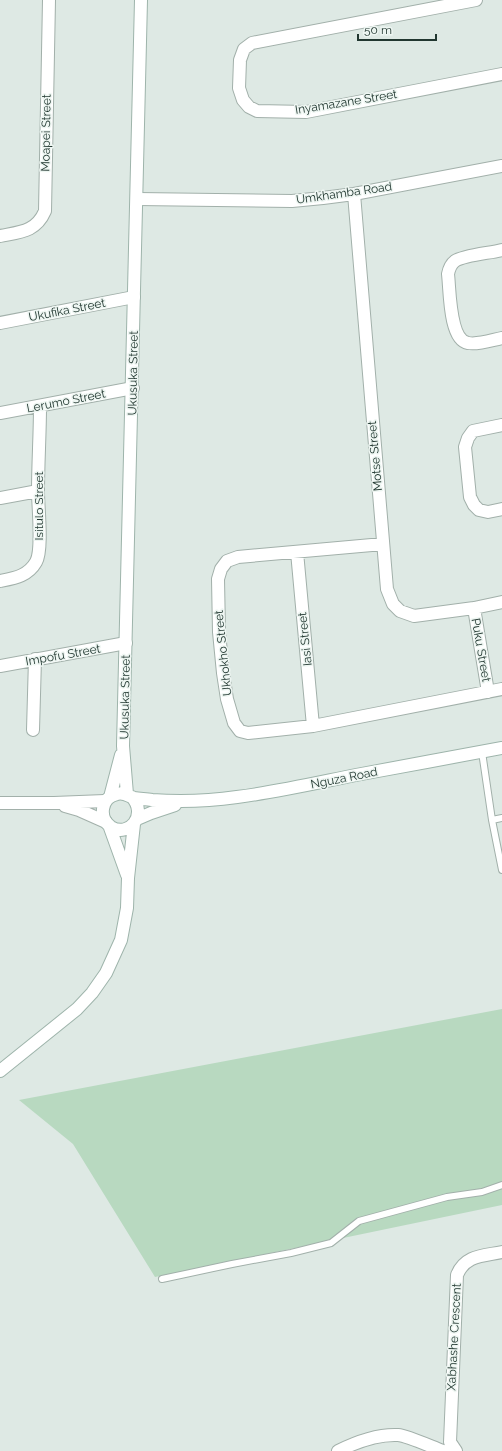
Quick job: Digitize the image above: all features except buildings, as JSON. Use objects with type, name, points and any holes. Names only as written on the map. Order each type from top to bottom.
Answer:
[{"type":"street","name":"Moapei Street","points":[[0,236],[22,232],[33,227],[41,220],[45,211],[49,0]]},
{"type":"street","name":"Ukusuka Street","points":[[129,796],[123,746],[142,0]]},
{"type":"street","name":"Inyamazane Street","points":[[476,0],[252,43],[244,49],[240,60],[239,88],[243,100],[248,107],[257,111],[306,112],[502,74]]},
{"type":"street","name":"Umkhamba Road","points":[[137,199],[292,201],[354,194],[502,166]]},
{"type":"street","name":"Motse Street","points":[[354,194],[387,589],[393,604],[400,611],[414,616],[474,608],[502,602]]},
{"type":"street","points":[[502,250],[455,261],[450,267],[448,274],[454,326],[457,335],[462,341],[474,344],[502,338]]},
{"type":"street","name":"Ukufika Street","points":[[0,323],[134,297]]},
{"type":"street","name":"Lerumo Street","points":[[0,413],[132,388]]},
{"type":"street","name":"Isitulo Street","points":[[0,581],[16,578],[30,571],[37,560],[40,544],[38,491],[40,406]]},
{"type":"street","points":[[502,424],[473,431],[468,438],[465,447],[470,497],[474,505],[479,510],[488,512],[502,509]]},
{"type":"street","points":[[0,498],[38,491]]},
{"type":"street","name":"Ukhokho Street","points":[[383,544],[238,557],[227,561],[221,569],[218,579],[219,632],[222,666],[234,723],[240,730],[248,733],[314,726],[502,689]]},
{"type":"street","name":"Iasi Street","points":[[297,552],[314,726]]},
{"type":"street","name":"Puku Street","points":[[474,608],[488,692]]},
{"type":"street","name":"Impofu Street","points":[[0,666],[126,643]]},
{"type":"street","points":[[33,730],[35,659]]},
{"type":"street","name":"Ukusuka Street","points":[[108,799],[123,746]]},
{"type":"street","name":"Nguza Road","points":[[129,796],[153,800],[186,802],[237,798],[502,748]]},
{"type":"street","points":[[0,1071],[77,1010],[99,983],[112,962],[121,940],[127,908],[128,878],[135,821],[138,813],[138,807],[129,796],[115,794],[108,799],[102,812],[128,878]]},
{"type":"street","points":[[0,802],[54,803],[108,799]]},
{"type":"street","name":"Nguza Road","points":[[135,821],[150,813],[186,802]]},
{"type":"street","points":[[54,803],[79,810],[117,829],[129,828],[135,821]]},
{"type":"street","name":"Xabhashe Crescent","points":[[451,1451],[450,1442],[458,1275],[462,1266],[469,1260],[476,1257],[502,1252]]},
{"type":"street","points":[[338,1451],[381,1436],[399,1435],[451,1451]]},
{"type":"lane","points":[[482,752],[492,820],[502,870]]},
{"type":"lane","points":[[492,820],[502,818]]},
{"type":"lane","points":[[162,1279],[331,1244],[359,1221],[447,1197],[482,1192],[502,1185]]},
{"type":"green space","points":[[502,1009],[502,1205],[155,1277],[73,1144],[19,1100]]}]
